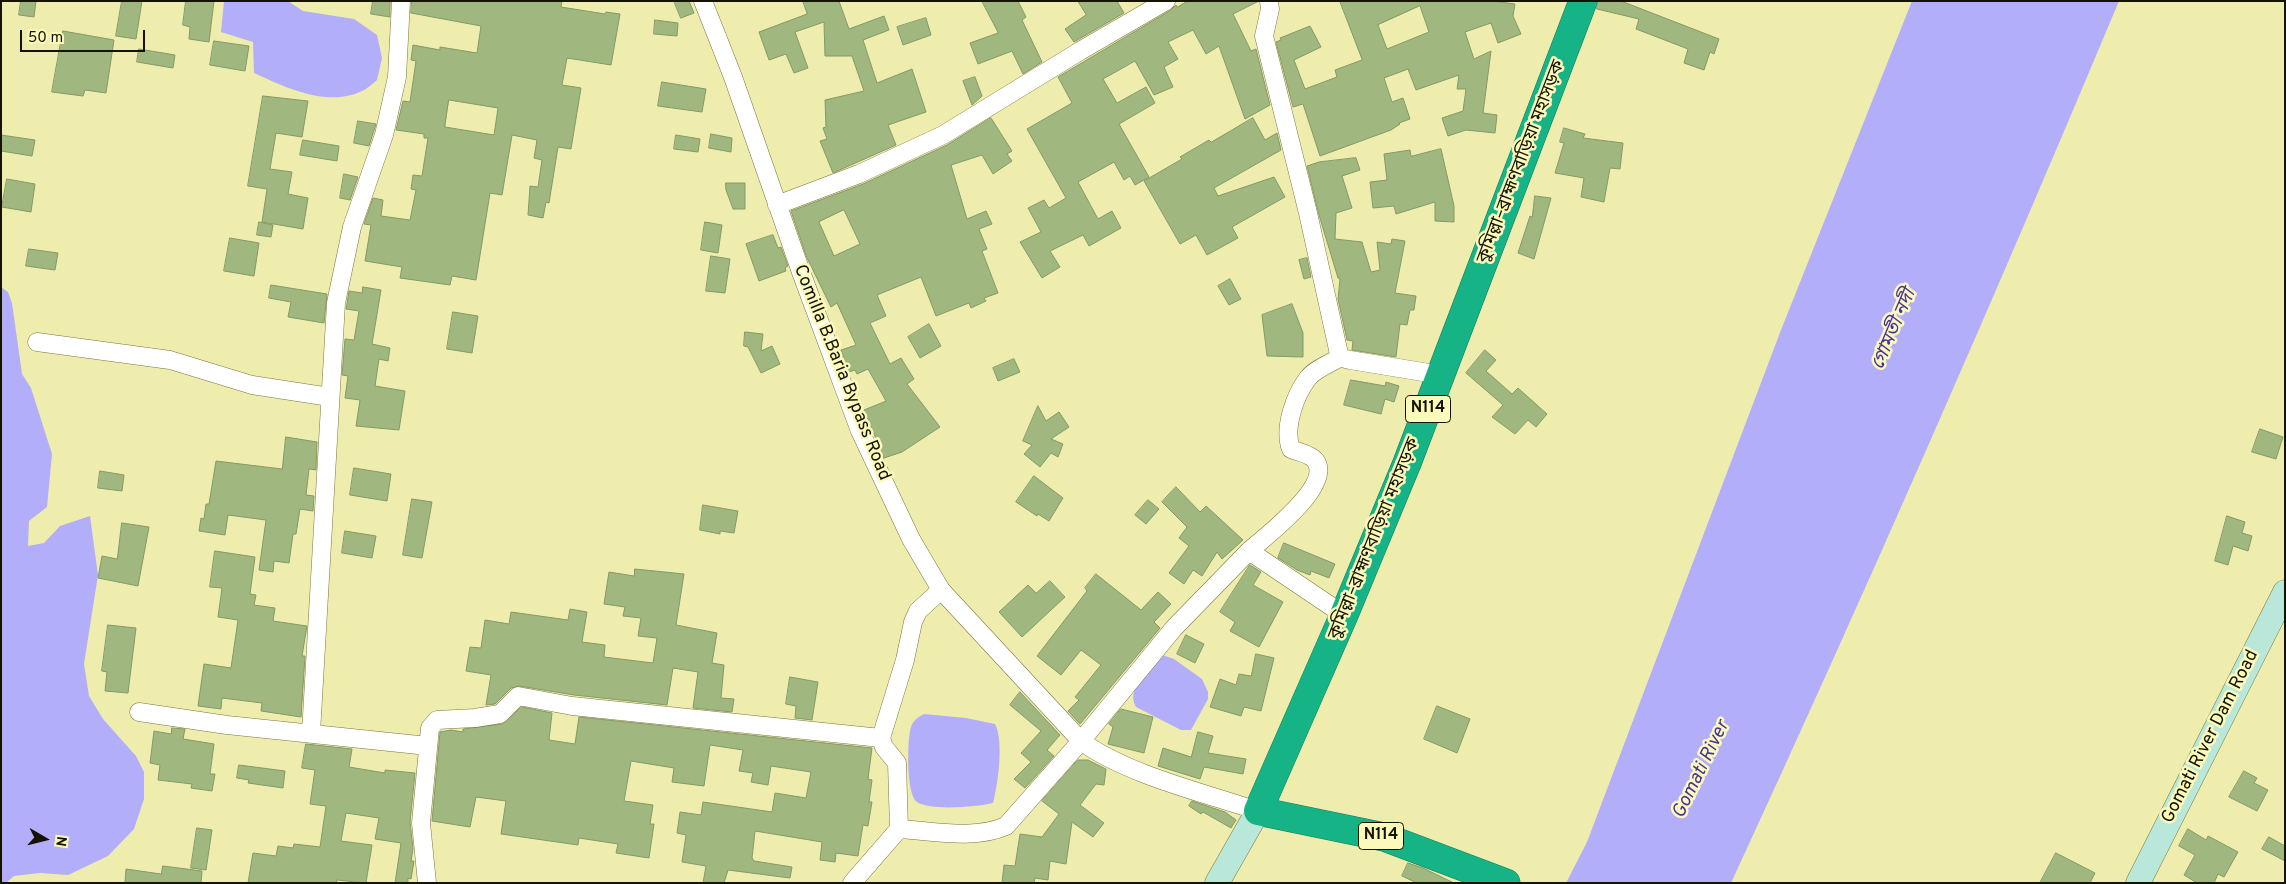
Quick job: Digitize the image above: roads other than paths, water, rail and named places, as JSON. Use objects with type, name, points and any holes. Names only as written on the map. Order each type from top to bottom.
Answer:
[{"type":"highway","name":"কুমিল্লা–ব্রাহ্মণবাড়িয়া মহাসড়ক","points":[[1258,810],[1344,615],[1441,375],[1583,1]]},
{"type":"highway","name":"N114","points":[[1258,810],[1384,837],[1502,881]]},
{"type":"main road","name":"Gomati River Dam Road","points":[[2138,883],[2285,592]]},
{"type":"main road","points":[[1217,883],[1258,810]]},
{"type":"street","points":[[311,733],[336,302],[352,227],[384,135],[397,76],[401,1]]},
{"type":"street","name":"Comilla B.Baria Bypass Road","points":[[703,1],[733,76],[777,205],[860,430],[910,539],[941,590],[1081,741],[1099,753],[1128,767],[1258,810]]},
{"type":"street","points":[[777,205],[859,174],[944,135],[1080,51],[1166,1]]},
{"type":"street","points":[[1269,1],[1270,9],[1264,36],[1306,204],[1337,348],[1341,357]]},
{"type":"street","points":[[38,342],[170,360],[252,385],[330,397]]},
{"type":"street","points":[[898,829],[975,833],[993,832],[1006,826],[1081,741],[1174,628],[1310,493],[1319,477],[1319,467],[1311,456],[1291,448],[1288,442],[1288,428],[1297,399],[1309,377],[1341,357],[1441,375]]},
{"type":"street","points":[[1249,552],[1344,615]]},
{"type":"street","points":[[852,883],[898,829],[897,763],[884,747],[881,738],[905,660],[913,622],[918,611],[941,590]]},
{"type":"street","points":[[428,883],[421,823],[430,728],[437,720],[475,718],[500,714],[518,696],[572,706],[881,738]]},
{"type":"street","points":[[139,712],[227,725],[428,746]]},
{"type":"water","points":[[224,1],[288,1],[303,11],[354,19],[377,35],[382,58],[377,80],[362,91],[349,96],[335,97],[306,94],[254,73],[253,42],[221,32]]},
{"type":"water","points":[[1912,1],[2119,1],[1929,444],[1731,883],[1566,883],[1587,842],[1781,330]]},
{"type":"water","points":[[1,287],[8,292],[12,303],[22,374],[31,388],[52,454],[47,507],[29,521],[28,546],[44,543],[60,526],[90,516],[98,575],[84,664],[89,696],[103,719],[136,756],[144,772],[144,799],[134,829],[108,856],[68,875],[40,873],[14,876],[6,883],[1,883]]},
{"type":"water","points":[[1162,655],[1174,659],[1202,679],[1208,692],[1208,699],[1191,730],[1181,730],[1136,707],[1134,693],[1136,686]]},
{"type":"water","points":[[924,714],[966,718],[995,724],[998,731],[1000,751],[997,785],[993,803],[965,807],[932,807],[917,802],[913,797],[908,766],[910,733],[916,719]]},
{"type":"water label","name":"গোমতী নদী","points":[[1895,330]]},
{"type":"water label","name":"Gomati River","points":[[1702,770]]}]
